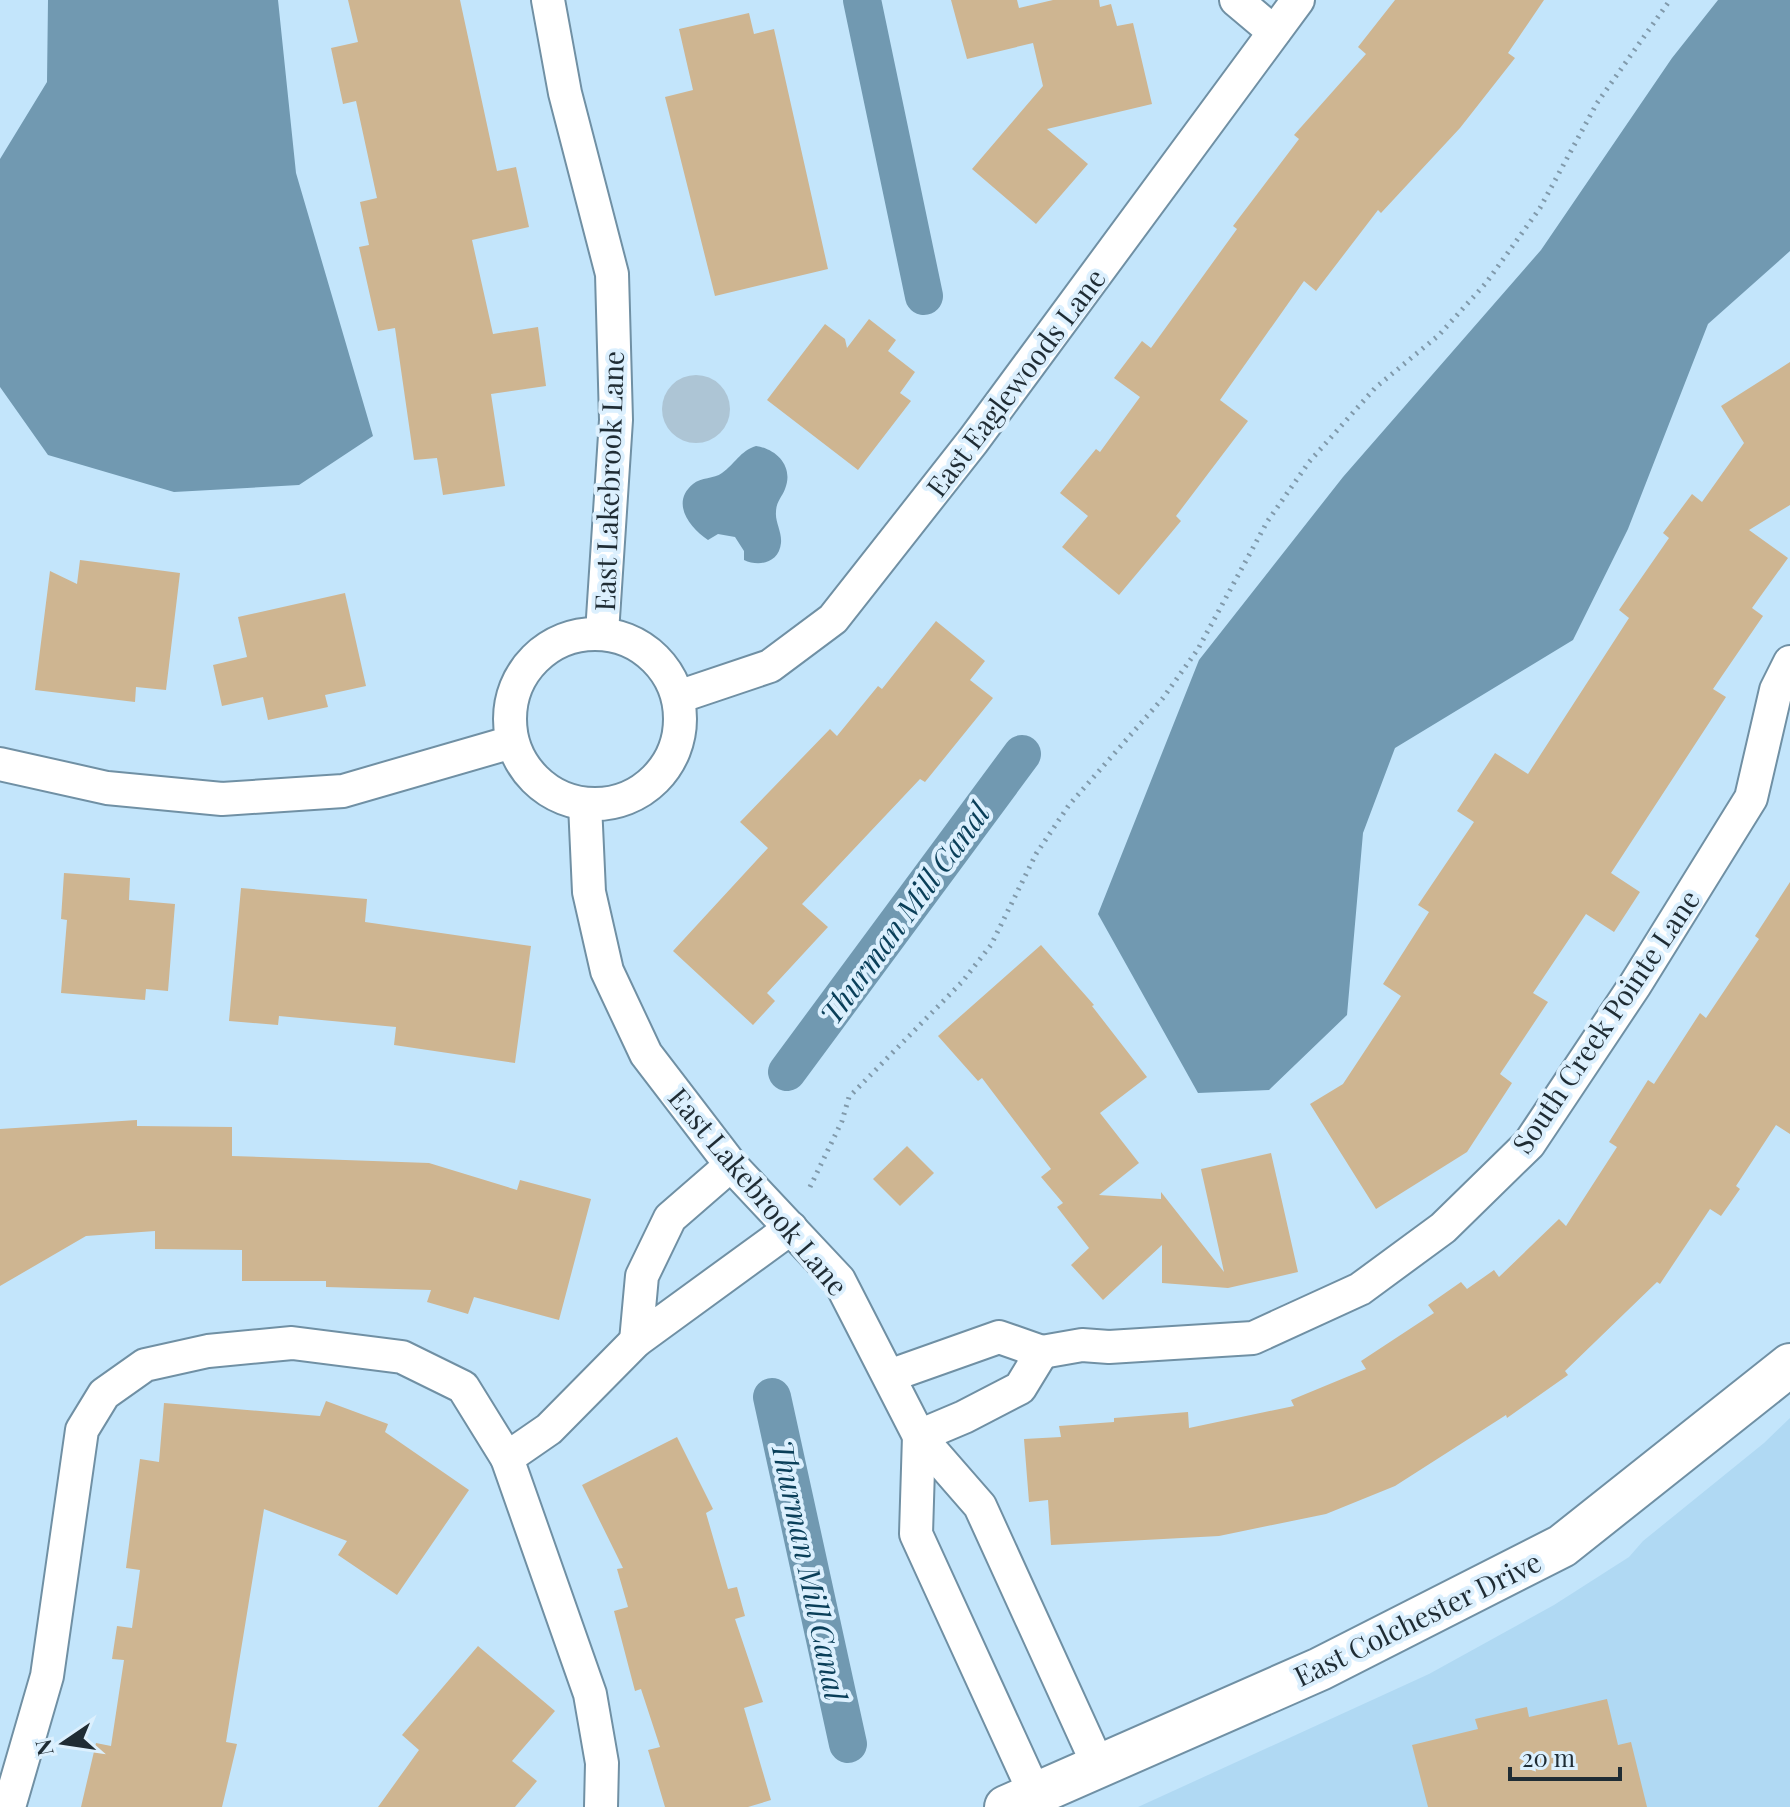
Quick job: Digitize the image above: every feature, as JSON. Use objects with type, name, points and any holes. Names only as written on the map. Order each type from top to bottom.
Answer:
[{"type":"street","name":"East Lakebrook Lane","points":[[548,0],[565,93],[612,274],[616,420],[602,633]]},
{"type":"street","points":[[1236,0],[1274,32]]},
{"type":"street","name":"East Eaglewoods Lane","points":[[678,697],[770,666],[833,619],[973,441],[1298,0]]},
{"type":"street","points":[[602,633],[628,639],[650,653],[668,673],[678,697],[680,725],[674,752],[660,775],[638,793],[613,803],[585,804],[561,798],[539,784],[522,765],[512,742],[509,715],[514,687],[528,664],[549,645],[575,635],[602,633]]},
{"type":"street","name":"South Creek Pointe Lane","points":[[889,1376],[999,1337],[1042,1352],[1082,1345],[1109,1347],[1253,1338],[1360,1289],[1443,1228],[1529,1144],[1635,985],[1751,798],[1776,690],[1790,662]]},
{"type":"street","points":[[0,764],[107,788],[222,799],[343,791],[512,742]]},
{"type":"street","name":"East Lakebrook Lane","points":[[585,804],[589,892],[607,971],[646,1054],[731,1165],[839,1280],[919,1436],[980,1506],[1099,1767]]},
{"type":"street","points":[[636,1341],[642,1276],[670,1218],[731,1165]]},
{"type":"street","points":[[507,1458],[549,1429],[636,1341],[791,1228]]},
{"type":"street","points":[[9,1807],[47,1676],[82,1430],[104,1394],[145,1365],[208,1351],[292,1343],[402,1357],[463,1387],[507,1458],[590,1694],[602,1763],[601,1807]]},
{"type":"street","points":[[919,1436],[1020,1388],[1042,1352]]},
{"type":"street","name":"East Colchester Drive","points":[[1020,1801],[1320,1669],[1562,1546],[1790,1365]]},
{"type":"street","name":"East Lakebrook Lane","points":[[919,1436],[916,1534],[1020,1801]]},
{"type":"path","points":[[810,1187],[842,1121],[849,1097],[962,982],[991,945],[1036,854],[1069,805],[1163,698],[1198,649],[1267,522],[1309,462],[1375,388],[1439,335],[1486,283],[1540,208],[1597,103],[1670,0]]},
{"type":"shaded area","points":[[48,0],[278,0],[296,173],[373,436],[299,485],[174,492],[48,455],[0,387],[0,159],[47,82]]},
{"type":"shaded area","points":[[1718,0],[1790,0],[1790,251],[1708,324],[1628,529],[1573,640],[1395,748],[1363,833],[1347,1015],[1269,1090],[1198,1093],[1098,914],[1199,660],[1343,477],[1541,250],[1672,58]]},
{"type":"shaded area","points":[[696,375],[720,385],[730,409],[720,433],[696,443],[672,433],[662,409],[672,385]]},
{"type":"shaded area","points":[[756,446],[777,455],[787,473],[785,489],[776,508],[781,539],[779,550],[772,559],[762,563],[744,560],[744,551],[735,537],[718,534],[708,540],[689,522],[683,507],[686,491],[693,484],[722,473]]},
{"type":"shaded area","points":[[1790,1418],[1790,1807],[1138,1807],[1429,1674],[1554,1605],[1629,1557],[1643,1541],[1764,1443]]},
{"type":"building","points":[[348,0],[460,0],[497,171],[516,167],[529,227],[472,240],[493,334],[538,327],[546,386],[491,394],[505,486],[443,495],[437,458],[414,460],[395,328],[378,331],[359,247],[369,245],[360,202],[377,198],[356,101],[343,104],[331,48],[358,42]]},
{"type":"building","points":[[951,0],[1017,0],[1019,8],[1053,0],[1099,0],[1100,7],[1111,4],[1117,26],[1133,23],[1152,104],[1047,129],[1088,164],[1036,224],[972,169],[1043,86],[1033,43],[967,59]]},
{"type":"building","points":[[1395,0],[1544,0],[1508,53],[1515,58],[1460,128],[1381,213],[1378,210],[1316,291],[1304,281],[1220,400],[1248,421],[1176,516],[1181,521],[1119,595],[1062,547],[1088,516],[1060,493],[1096,449],[1100,452],[1140,397],[1114,378],[1142,341],[1151,348],[1237,229],[1233,226],[1299,139],[1294,135],[1366,54],[1358,47]]},
{"type":"building","points":[[749,13],[754,34],[774,29],[828,269],[715,296],[665,97],[693,90],[679,29]]},
{"type":"building","points":[[869,319],[896,340],[888,351],[915,372],[900,393],[911,401],[858,470],[767,400],[825,324],[845,339],[847,348]]},
{"type":"building","points":[[1790,362],[1790,505],[1749,530],[1788,558],[1752,608],[1763,616],[1713,689],[1726,697],[1611,873],[1640,892],[1614,932],[1586,914],[1533,993],[1548,1002],[1500,1074],[1512,1083],[1467,1152],[1376,1209],[1310,1104],[1343,1084],[1401,996],[1383,984],[1429,912],[1418,905],[1474,822],[1457,811],[1495,753],[1528,774],[1629,618],[1619,610],[1669,538],[1663,533],[1692,494],[1702,502],[1744,443],[1721,406]]},
{"type":"building","points":[[80,560],[180,573],[166,690],[136,687],[135,702],[35,690],[50,571],[77,584]]},
{"type":"building","points":[[345,593],[366,686],[325,695],[328,707],[268,720],[263,697],[222,706],[213,665],[247,657],[238,617]]},
{"type":"building","points":[[936,621],[985,661],[970,680],[993,698],[925,782],[920,779],[802,904],[828,927],[767,993],[775,1001],[753,1025],[673,951],[768,848],[740,822],[830,729],[837,736],[878,686],[882,689]]},
{"type":"building","points":[[64,873],[130,878],[129,900],[175,904],[168,991],[146,989],[145,1000],[61,993],[67,920],[61,919]]},
{"type":"building","points":[[1790,882],[1790,1134],[1776,1125],[1736,1186],[1740,1189],[1721,1216],[1710,1209],[1660,1284],[1657,1282],[1565,1371],[1568,1375],[1507,1418],[1506,1415],[1395,1486],[1326,1514],[1219,1536],[1051,1545],[1048,1500],[1029,1502],[1024,1439],[1061,1437],[1059,1426],[1114,1422],[1114,1418],[1188,1412],[1189,1428],[1294,1406],[1291,1400],[1366,1369],[1361,1361],[1434,1313],[1428,1305],[1461,1282],[1467,1289],[1494,1270],[1499,1277],[1559,1219],[1566,1226],[1617,1147],[1609,1142],[1648,1080],[1654,1084],[1700,1013],[1706,1018],[1759,939],[1755,936]]},
{"type":"building","points":[[241,888],[367,899],[365,922],[531,946],[515,1063],[394,1045],[396,1027],[279,1016],[278,1025],[229,1021]]},
{"type":"building","points":[[1041,945],[1094,1005],[1147,1077],[1100,1113],[1139,1163],[1099,1195],[1161,1199],[1161,1192],[1224,1272],[1201,1169],[1271,1153],[1298,1272],[1228,1288],[1162,1283],[1162,1245],[1103,1300],[1071,1265],[1089,1248],[1057,1207],[1063,1203],[1041,1177],[1051,1169],[982,1078],[978,1081],[938,1036]]},
{"type":"building","points":[[137,1120],[137,1126],[232,1127],[232,1156],[429,1163],[517,1190],[520,1180],[591,1199],[559,1320],[474,1297],[468,1314],[427,1302],[431,1290],[326,1287],[326,1281],[242,1281],[242,1250],[155,1249],[155,1231],[86,1236],[0,1286],[0,1129]]},
{"type":"building","points":[[907,1146],[934,1173],[900,1206],[873,1179]]},
{"type":"building","points":[[326,1401],[388,1424],[385,1432],[469,1490],[397,1595],[338,1555],[347,1541],[264,1509],[226,1742],[237,1744],[222,1807],[81,1807],[96,1743],[111,1746],[124,1660],[112,1659],[117,1626],[132,1628],[140,1570],[126,1568],[140,1459],[159,1462],[164,1403],[320,1416]]},
{"type":"building","points":[[677,1437],[713,1509],[706,1513],[728,1589],[737,1587],[745,1616],[735,1619],[763,1702],[744,1708],[771,1800],[748,1807],[665,1807],[648,1750],[660,1747],[641,1689],[635,1691],[614,1611],[628,1607],[617,1569],[623,1568],[582,1485]]},
{"type":"building","points":[[478,1646],[555,1711],[512,1761],[537,1781],[515,1807],[378,1807],[419,1750],[402,1735]]},
{"type":"building","points":[[1607,1699],[1618,1745],[1631,1742],[1647,1807],[1428,1807],[1412,1745],[1478,1729],[1475,1719],[1527,1707],[1529,1717]]},
{"type":"waterway","name":"Thurman Mill Canal","points":[[862,0],[924,296]]},
{"type":"waterway","name":"Thurman Mill Canal","points":[[787,1072],[1022,754]]},
{"type":"waterway","name":"Thurman Mill Canal","points":[[772,1397],[848,1744]]}]
